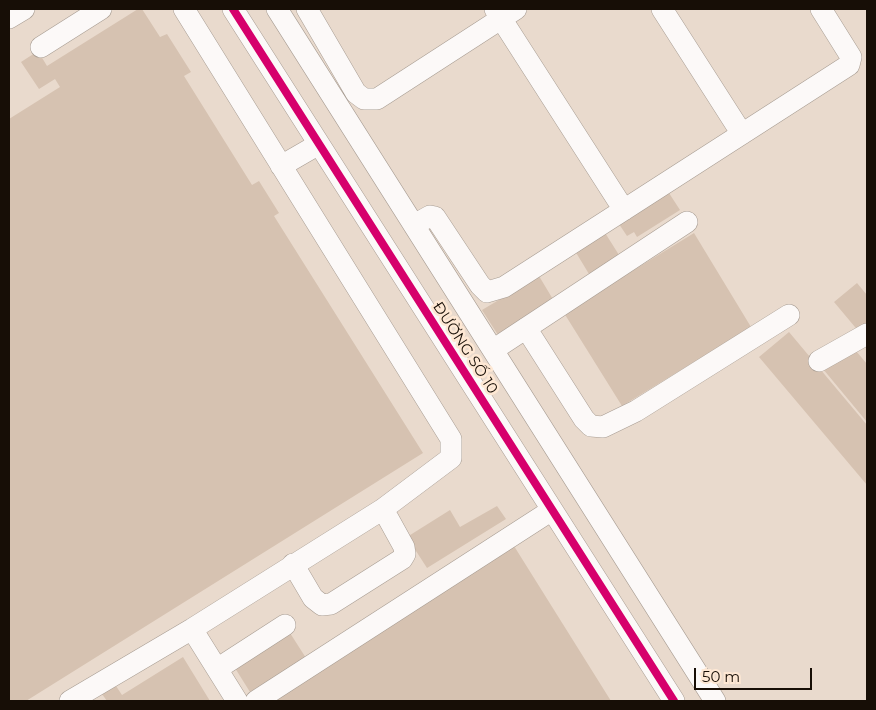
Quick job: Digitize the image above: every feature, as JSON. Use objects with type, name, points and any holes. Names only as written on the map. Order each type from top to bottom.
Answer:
[{"type":"street","points":[[9,18],[24,9]]},
{"type":"street","points":[[42,47],[101,9]]},
{"type":"street","points":[[70,701],[192,629],[383,509],[451,458],[451,439],[184,9]]},
{"type":"street","name":"ĐƯỜNG SỐ 10","points":[[232,9],[674,701]]},
{"type":"street","name":"ĐƯỜNG SỐ 10","points":[[277,9],[715,701]]},
{"type":"street","points":[[307,9],[356,93],[364,99],[377,99],[504,12],[624,210]]},
{"type":"street","points":[[662,9],[742,134]]},
{"type":"street","points":[[414,226],[430,216],[435,217],[486,292],[504,287],[849,65],[851,57],[821,9]]},
{"type":"street","points":[[281,166],[319,144]]},
{"type":"street","points":[[493,350],[687,222]]},
{"type":"street","points":[[526,328],[584,419],[591,426],[603,426],[636,411],[789,315]]},
{"type":"street","points":[[819,360],[867,334]]},
{"type":"street","points":[[293,564],[313,598],[322,605],[331,604],[402,559],[405,554],[404,547],[383,509]]},
{"type":"street","points":[[256,701],[552,510]]},
{"type":"street","points":[[217,669],[285,625]]},
{"type":"street","points":[[192,629],[237,701]]},
{"type":"building","points":[[138,9],[142,9],[160,37],[167,34],[191,72],[184,76],[252,185],[259,181],[279,213],[274,216],[423,453],[26,701],[9,701],[9,119],[60,87],[55,79],[39,89],[21,62],[38,51],[47,66]]},
{"type":"building","points":[[669,193],[680,210],[637,237],[634,232],[627,236],[619,224]]},
{"type":"building","points":[[602,228],[619,255],[589,274],[572,246]]},
{"type":"building","points":[[694,233],[751,327],[622,406],[564,313]]},
{"type":"building","points":[[539,276],[554,301],[498,335],[482,310]]},
{"type":"building","points":[[857,283],[867,295],[867,326],[860,333],[834,302]]},
{"type":"building","points":[[789,332],[867,425],[867,485],[759,357]]},
{"type":"building","points":[[851,345],[867,364],[867,422],[823,369]]},
{"type":"building","points":[[497,506],[506,519],[427,568],[407,537],[450,510],[460,527]]},
{"type":"building","points":[[514,546],[611,701],[274,701]]},
{"type":"building","points":[[290,633],[306,658],[250,692],[235,668]]},
{"type":"building","points":[[183,657],[210,701],[107,701],[102,694],[116,686],[122,695]]},
{"type":"cycle path","points":[[233,9],[674,701]]}]
